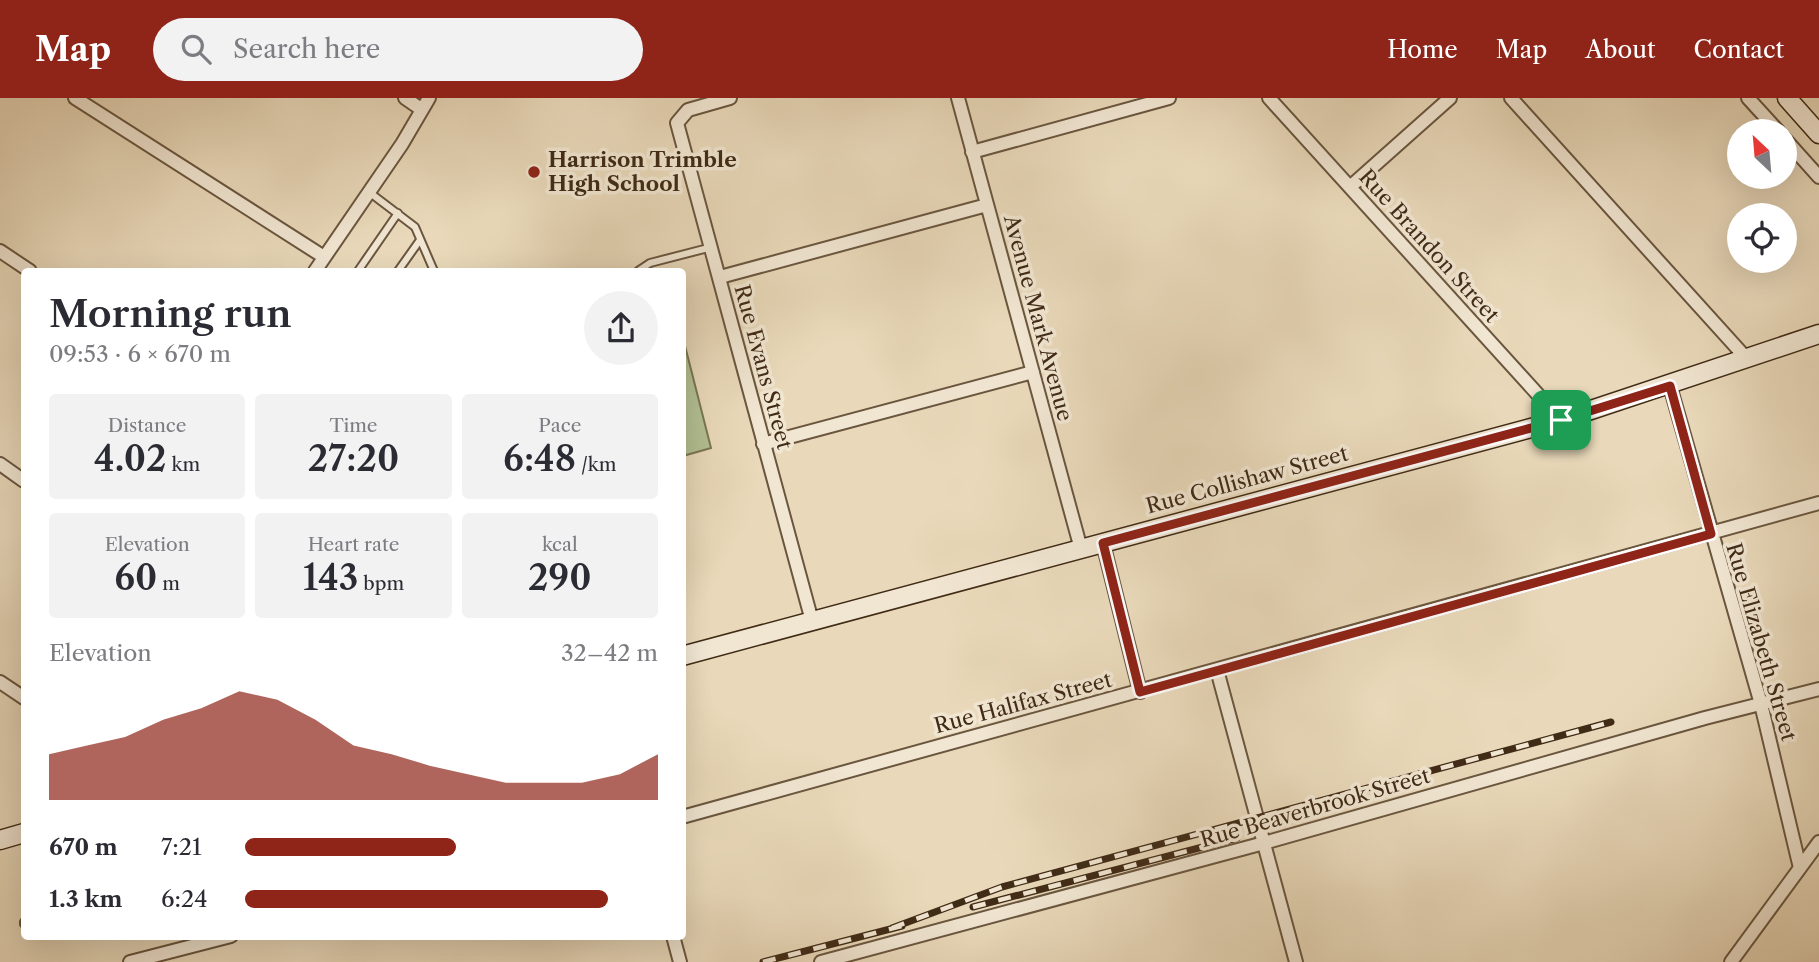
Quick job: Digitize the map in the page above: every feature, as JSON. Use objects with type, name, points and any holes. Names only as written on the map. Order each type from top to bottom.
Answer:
[{"type":"street","points":[[75,98],[324,257]]},
{"type":"street","points":[[317,268],[425,104],[405,98]]},
{"type":"street","name":"Rue Evans Street","points":[[730,98],[688,110],[677,123],[812,621]]},
{"type":"street","name":"Avenue Mark Avenue","points":[[958,98],[1081,549]]},
{"type":"street","points":[[972,152],[1169,98]]},
{"type":"street","name":"Rue Brandon Street","points":[[1269,98],[1561,420]]},
{"type":"street","points":[[1350,187],[1450,98]]},
{"type":"street","points":[[1511,98],[1747,359]]},
{"type":"street","points":[[1748,98],[1767,119]]},
{"type":"street","points":[[1787,98],[1819,134]]},
{"type":"street","points":[[1797,152],[1819,177]]},
{"type":"street","points":[[720,277],[987,205]]},
{"type":"street","points":[[0,251],[26,268]]},
{"type":"street","name":"Rue Collishaw Street","points":[[686,655],[1561,420],[1670,386],[1819,334]]},
{"type":"street","points":[[763,444],[1033,372]]},
{"type":"street","name":"Rue Elizabeth Street","points":[[1670,386],[1761,704],[1800,868]]},
{"type":"street","points":[[0,464],[21,479]]},
{"type":"street","name":"Rue Halifax Street","points":[[686,816],[1819,503]]},
{"type":"street","points":[[1103,543],[1140,692]]},
{"type":"street","points":[[1217,670],[1296,962]]},
{"type":"street","points":[[0,682],[21,696]]},
{"type":"street","name":"Rue Beaverbrook Street","points":[[821,962],[1264,843],[1819,689]]},
{"type":"street","points":[[0,840],[21,834]]},
{"type":"street","points":[[1731,962],[1819,842]]},
{"type":"street","points":[[130,962],[215,940]]},
{"type":"street","points":[[674,940],[680,962]]},
{"type":"lane","points":[[369,191],[415,227],[430,268]]},
{"type":"lane","points":[[360,268],[398,213]]},
{"type":"lane","points":[[400,268],[420,240]]},
{"type":"lane","points":[[642,268],[650,263],[712,247]]},
{"type":"green space","points":[[686,350],[711,448],[686,455]]},
{"type":"railway","points":[[892,928],[1002,887],[1611,722]]},
{"type":"railway","points":[[973,907],[1237,838]]},
{"type":"railway","points":[[763,962],[902,926]]},
{"type":"place","name":"Harrison Trimble High School","points":[[534,172]]},
{"type":"route","points":[[1670,386],[1711,534],[1140,692],[1103,543],[1561,420],[1670,386]]}]
